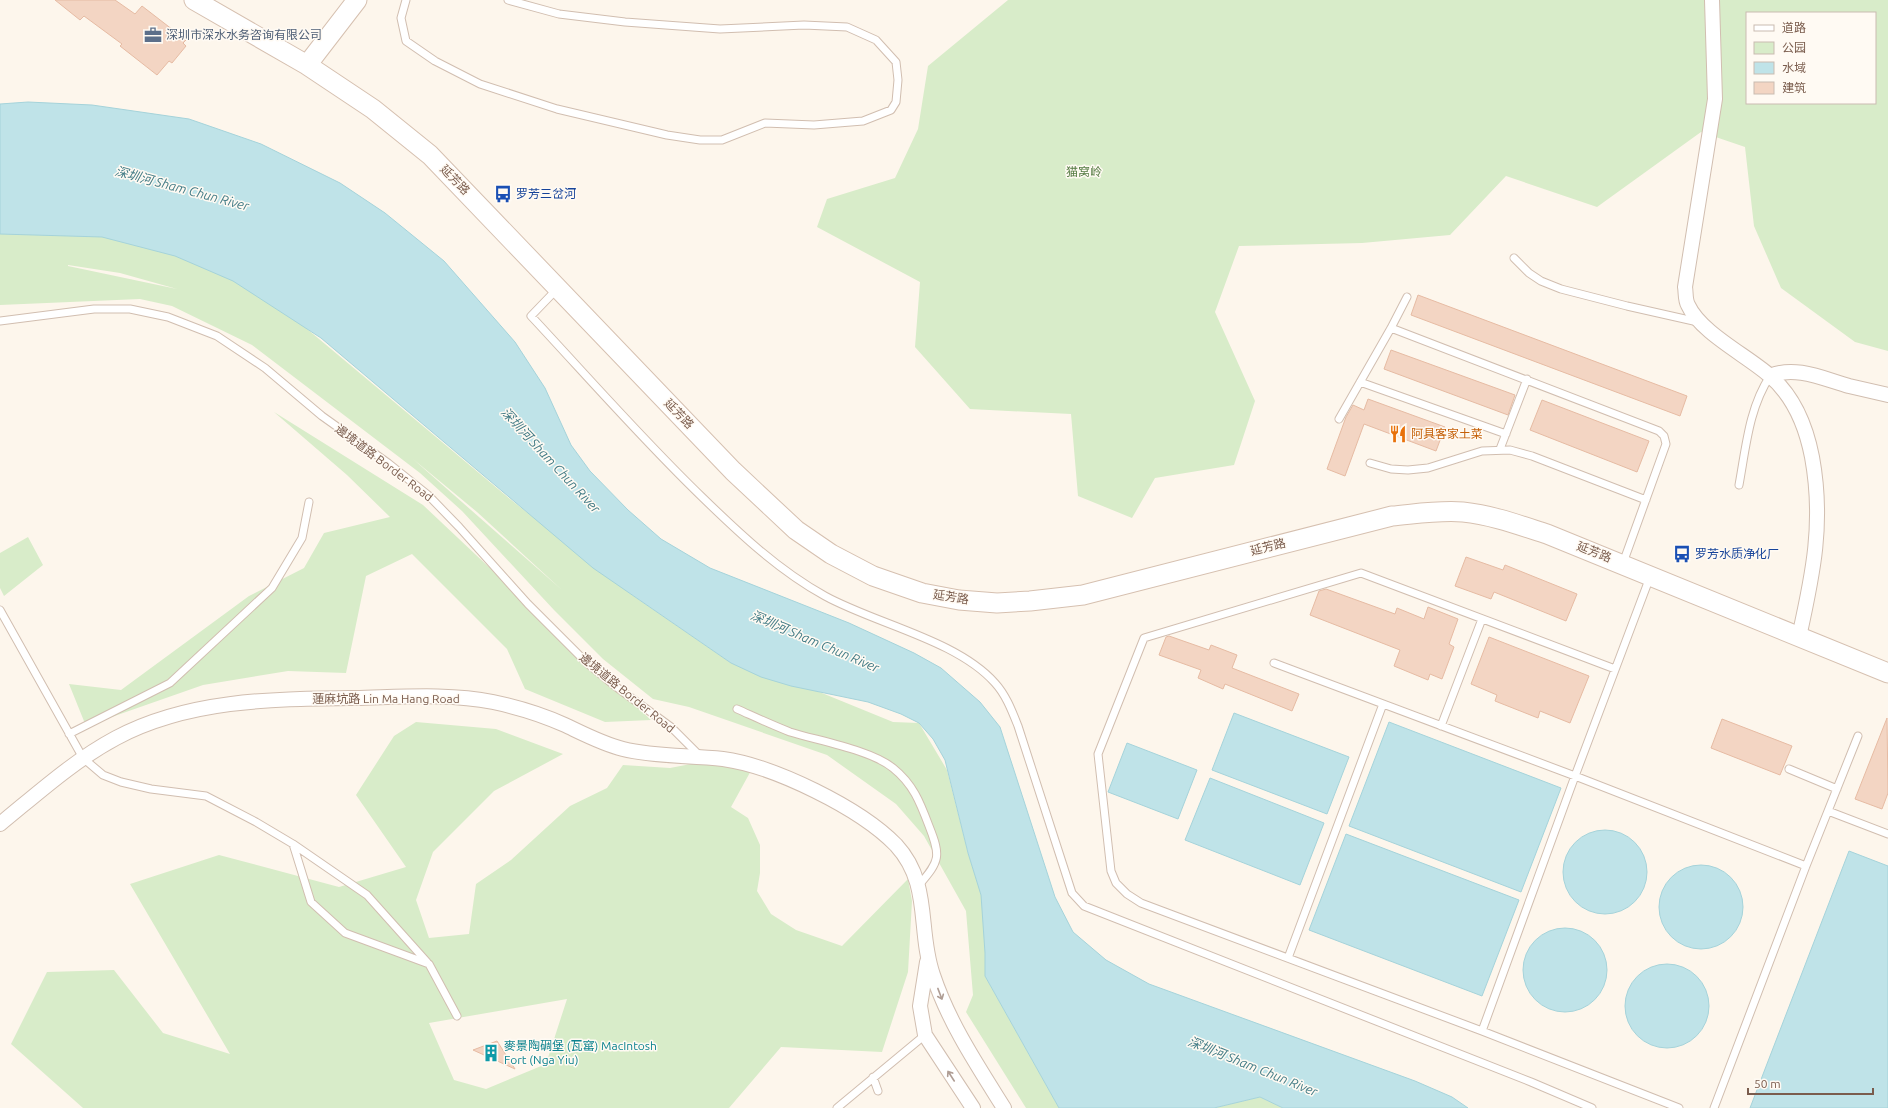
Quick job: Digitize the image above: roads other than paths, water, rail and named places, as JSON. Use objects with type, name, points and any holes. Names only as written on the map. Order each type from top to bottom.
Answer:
[{"type":"main road","name":"延芳路","points":[[194,0],[307,65],[373,109],[430,155],[733,471],[796,530],[831,554],[873,576],[922,593],[959,600],[998,603],[1030,601],[1083,595],[1392,516],[1427,512],[1463,512],[1502,520],[1546,534],[1651,575],[1888,673]]},
{"type":"main road","points":[[307,65],[357,0]]},
{"type":"street","points":[[1712,0],[1715,100],[1686,287],[1687,304],[1700,322],[1770,376],[1798,411],[1808,440],[1817,486],[1818,530],[1814,565],[1799,637]]},
{"type":"street","points":[[1770,376],[1778,372],[1791,371],[1888,395]]},
{"type":"street","name":"蓮麻坑路 Lin Ma Hang Road","points":[[0,824],[83,758],[117,738],[143,726],[176,715],[223,705],[280,699],[406,696],[495,702],[564,725],[606,744],[624,750],[700,756],[728,760],[756,767],[824,795],[867,823],[892,842],[906,858],[919,885],[924,911],[928,957],[920,1006],[925,1036],[973,1108]]},
{"type":"street","name":"蓮麻坑路 Lin Ma Hang Road","points":[[928,957],[949,1017],[1004,1108]]},
{"type":"lane","points":[[406,0],[401,18],[406,41],[435,61],[473,81],[557,109],[667,135],[700,140],[722,140],[766,123],[814,125],[863,121],[891,110],[896,102],[898,80],[896,62],[876,40],[847,27],[804,25],[720,30],[625,22],[559,14],[508,0]]},
{"type":"lane","points":[[1514,258],[1535,277],[1561,289],[1627,306],[1700,322]]},
{"type":"lane","points":[[558,288],[531,316],[674,469],[730,525],[771,560],[825,596],[855,611],[960,655],[981,669],[996,684],[1009,705],[1018,726],[1072,893],[1084,906],[1531,1082],[1592,1108]]},
{"type":"lane","points":[[1339,419],[1407,297]]},
{"type":"lane","name":"邊境道路 Border Road","points":[[0,321],[94,309],[130,309],[168,317],[207,332],[223,340],[265,368],[322,416],[388,463],[428,495],[459,527],[528,604],[587,663],[634,701],[671,727],[700,756]]},
{"type":"lane","points":[[1391,328],[1660,431],[1664,436],[1666,444],[1623,564]]},
{"type":"lane","points":[[1739,484],[1754,407],[1760,391],[1770,376]]},
{"type":"lane","points":[[1500,449],[1526,379]]},
{"type":"lane","points":[[1360,382],[1506,434]]},
{"type":"lane","points":[[1370,463],[1391,469],[1408,470],[1428,468],[1482,451],[1500,449],[1510,450],[1532,456],[1646,500]]},
{"type":"lane","points":[[69,734],[170,683],[272,588],[302,538],[309,502]]},
{"type":"lane","points":[[1615,669],[1361,573],[1144,638],[1098,754],[1108,854],[1111,871],[1116,883],[1126,894],[1142,903],[1482,1031],[1679,1108]]},
{"type":"lane","points":[[1482,1031],[1575,776],[1651,575]]},
{"type":"lane","points":[[0,610],[83,758],[103,775],[122,782],[151,789],[206,796],[256,822],[293,844],[367,895],[429,964],[457,1016]]},
{"type":"lane","points":[[1441,726],[1482,619]]},
{"type":"lane","points":[[1274,663],[1575,776],[1806,866]]},
{"type":"lane","points":[[1288,958],[1383,704]]},
{"type":"lane","points":[[737,709],[790,731],[878,758],[892,768],[909,784],[918,797],[934,839],[937,852],[936,865],[919,885]]},
{"type":"lane","points":[[1714,1108],[1806,866],[1858,736]]},
{"type":"lane","points":[[1789,769],[1837,789]]},
{"type":"lane","points":[[1828,811],[1888,834]]},
{"type":"lane","points":[[293,844],[312,902],[345,933],[429,964]]},
{"type":"lane","points":[[836,1108],[925,1036]]},
{"type":"lane","points":[[873,1077],[878,1091]]},
{"type":"water","name":"深圳河 Sham Chun River","points":[[28,102],[92,105],[189,119],[261,144],[340,183],[385,213],[444,261],[515,342],[545,388],[571,445],[590,471],[628,510],[661,539],[710,568],[849,623],[914,653],[941,668],[980,702],[1000,727],[1055,897],[1073,932],[1106,960],[1149,984],[1415,1081],[1452,1097],[1468,1108],[1283,1108],[1260,1097],[1214,1108],[1059,1108],[985,976],[981,895],[968,853],[945,760],[933,739],[919,723],[901,714],[868,702],[791,686],[761,677],[731,663],[593,568],[321,338],[233,281],[175,256],[102,237],[0,234],[0,104]]},
{"type":"water","points":[[1234,713],[1349,757],[1327,814],[1212,770]]},
{"type":"water","points":[[1389,722],[1561,788],[1521,892],[1349,826]]},
{"type":"water","points":[[1127,743],[1197,770],[1178,819],[1108,792]]},
{"type":"water","points":[[1210,778],[1324,823],[1300,885],[1185,840]]},
{"type":"water","points":[[1597,830],[1613,830],[1629,837],[1640,848],[1647,864],[1647,880],[1644,888],[1635,902],[1629,907],[1613,914],[1597,914],[1581,907],[1570,896],[1563,880],[1563,864],[1570,848],[1581,837]]},
{"type":"water","points":[[1346,834],[1519,900],[1482,996],[1309,930]]},
{"type":"water","points":[[1849,851],[1888,866],[1888,1108],[1750,1108]]},
{"type":"water","points":[[1693,865],[1709,865],[1725,872],[1736,883],[1743,899],[1743,915],[1740,923],[1731,937],[1725,942],[1709,949],[1693,949],[1677,942],[1666,931],[1659,915],[1659,899],[1666,883],[1677,872]]},
{"type":"water","points":[[1557,928],[1573,928],[1589,935],[1600,946],[1607,962],[1607,978],[1604,986],[1595,1000],[1589,1005],[1573,1012],[1557,1012],[1541,1005],[1530,994],[1523,978],[1523,962],[1530,946],[1541,935]]},
{"type":"water","points":[[1659,964],[1675,964],[1691,971],[1702,982],[1709,998],[1709,1014],[1706,1022],[1697,1036],[1691,1041],[1675,1048],[1659,1048],[1643,1041],[1632,1030],[1625,1014],[1625,998],[1632,982],[1643,971]]},
{"type":"place","name":"深圳市深水水务咨询有限公司","points":[[153,35]]},
{"type":"place","name":"罗芳三岔河","points":[[503,194]]},
{"type":"place","name":"阿具客家土菜","points":[[1398,434]]},
{"type":"place","name":"罗芳水质净化厂","points":[[1682,554]]},
{"type":"place","name":"麥景陶碉堡 (瓦窰) MacIntosh Fort (Nga Yiu)","points":[[491,1053]]},
{"type":"park label","name":"猫窝岭","points":[[1084,172]]}]
